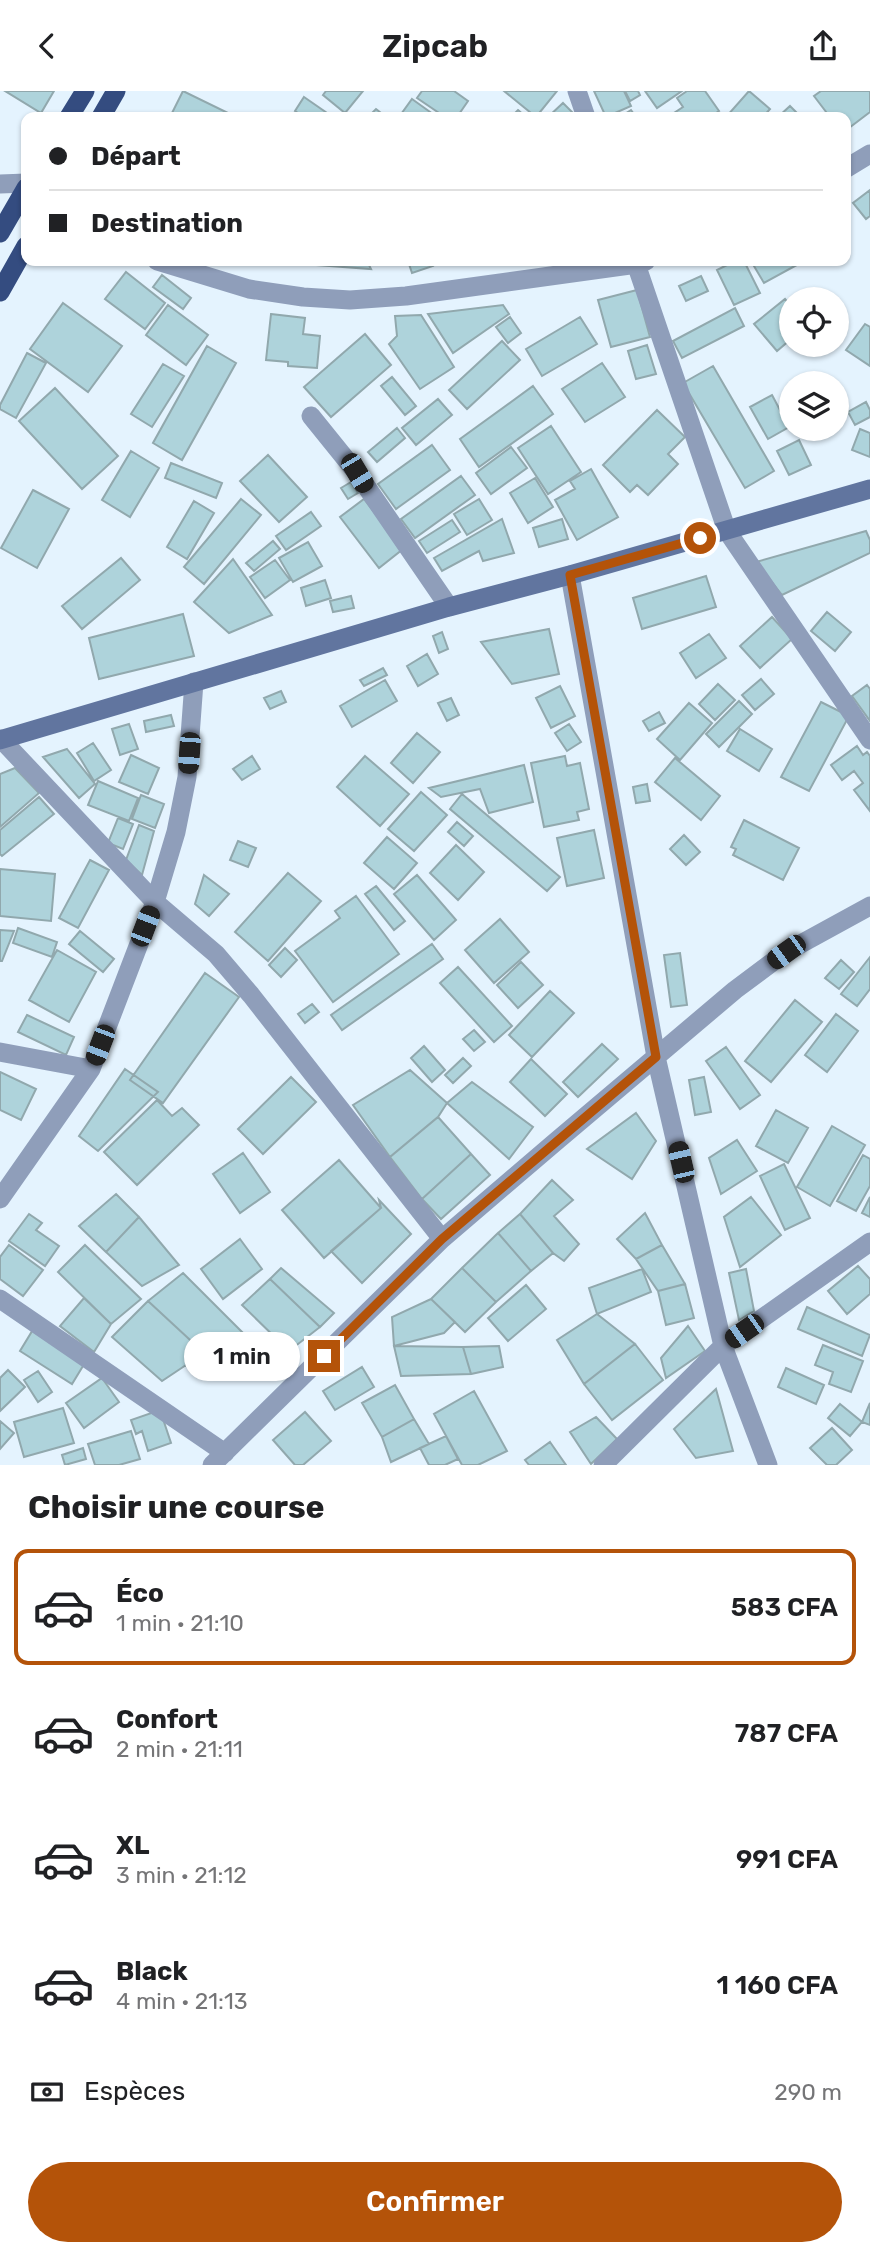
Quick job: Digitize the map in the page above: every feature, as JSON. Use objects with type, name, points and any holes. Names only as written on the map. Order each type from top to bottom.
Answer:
[{"type":"highway","points":[[72,112],[85,91]]},
{"type":"highway","points":[[104,112],[116,91]]},
{"type":"highway","points":[[0,233],[21,195]]},
{"type":"highway","points":[[0,292],[21,255]]},
{"type":"main road","points":[[1,740],[449,607],[870,489]]},
{"type":"street","points":[[577,91],[584,112]]},
{"type":"street","points":[[851,165],[870,154]]},
{"type":"street","points":[[0,184],[21,186]]},
{"type":"street","points":[[173,266],[249,289],[303,297],[350,300],[406,296],[612,266]]},
{"type":"street","points":[[640,266],[726,531],[870,740]]},
{"type":"street","points":[[312,416],[357,473],[449,607]]},
{"type":"street","points":[[570,575],[656,1057],[723,1346],[768,1465]]},
{"type":"street","points":[[0,1199],[91,1069],[155,902],[176,832],[187,777],[194,682]]},
{"type":"street","points":[[1,740],[155,902],[216,954],[442,1239]]},
{"type":"street","points":[[0,1299],[219,1459],[442,1239],[656,1057],[735,990],[786,952],[870,906]]},
{"type":"street","points":[[0,1052],[91,1069]]},
{"type":"street","points":[[603,1465],[723,1346],[870,1242]]},
{"type":"building","points":[[5,91],[54,91],[39,112]]},
{"type":"building","points":[[183,91],[226,112],[172,112]]},
{"type":"building","points":[[326,91],[363,91],[346,112],[323,95]]},
{"type":"building","points":[[422,91],[454,91],[468,101],[460,112],[438,112],[417,98]]},
{"type":"building","points":[[504,91],[557,91],[540,112],[530,112]]},
{"type":"building","points":[[594,91],[624,91],[631,106],[617,112],[604,112]]},
{"type":"building","points":[[625,91],[638,91],[640,95],[630,101]]},
{"type":"building","points":[[645,91],[682,91],[657,108]]},
{"type":"building","points":[[687,91],[705,91],[719,111],[676,112],[683,107],[677,98]]},
{"type":"building","points":[[749,91],[770,109],[767,112],[730,112]]},
{"type":"building","points":[[821,91],[870,91],[870,112],[851,126],[851,112],[826,112],[814,96]]},
{"type":"building","points":[[304,97],[326,112],[296,112]]},
{"type":"building","points":[[412,99],[430,112],[403,112]]},
{"type":"building","points":[[563,103],[572,112],[553,112]]},
{"type":"building","points":[[790,106],[796,112],[783,112]]},
{"type":"building","points":[[870,190],[870,216],[866,219],[853,203]]},
{"type":"building","points":[[331,266],[370,266],[371,269]]},
{"type":"building","points":[[410,266],[433,266],[412,273]]},
{"type":"building","points":[[725,266],[746,266],[760,293],[734,305],[717,270]]},
{"type":"building","points":[[754,266],[795,266],[764,283]]},
{"type":"building","points":[[126,272],[165,303],[145,329],[105,299]]},
{"type":"building","points":[[162,275],[191,298],[183,309],[153,287]]},
{"type":"building","points":[[701,276],[708,291],[686,301],[679,286]]},
{"type":"building","points":[[637,290],[650,337],[611,347],[598,300]]},
{"type":"building","points":[[63,303],[122,346],[88,392],[30,349]]},
{"type":"building","points":[[779,304],[779,349],[777,351],[754,324]]},
{"type":"building","points":[[168,305],[208,335],[186,365],[146,335]]},
{"type":"building","points":[[503,305],[509,314],[453,353],[428,314]]},
{"type":"building","points":[[735,308],[744,326],[682,358],[673,341]]},
{"type":"building","points":[[271,314],[305,318],[303,334],[320,336],[317,368],[288,366],[288,362],[266,360]]},
{"type":"building","points":[[421,315],[454,367],[420,389],[389,344],[397,336],[395,316]]},
{"type":"building","points":[[510,317],[521,333],[508,343],[496,327]]},
{"type":"building","points":[[580,317],[597,344],[542,376],[526,349]]},
{"type":"building","points":[[865,324],[870,327],[870,366],[849,352],[849,346]]},
{"type":"building","points":[[365,334],[391,365],[331,417],[304,387]]},
{"type":"building","points":[[502,341],[520,360],[467,409],[449,390]]},
{"type":"building","points":[[647,345],[656,374],[636,379],[628,351]]},
{"type":"building","points":[[207,346],[236,363],[182,460],[153,443]]},
{"type":"building","points":[[27,353],[46,363],[16,418],[0,409],[0,405]]},
{"type":"building","points":[[602,363],[625,397],[585,422],[562,389]]},
{"type":"building","points":[[163,364],[184,376],[152,427],[131,414]]},
{"type":"building","points":[[713,366],[774,471],[745,488],[683,383]]},
{"type":"building","points":[[392,377],[416,406],[405,415],[381,386]]},
{"type":"building","points":[[533,386],[553,414],[479,467],[460,439]]},
{"type":"building","points":[[55,388],[118,456],[82,489],[19,421]]},
{"type":"building","points":[[772,395],[779,408],[779,433],[768,439],[750,407]]},
{"type":"building","points":[[438,399],[452,415],[416,445],[402,428]]},
{"type":"building","points":[[866,402],[870,417],[855,425],[849,411]]},
{"type":"building","points":[[657,410],[685,437],[668,454],[678,464],[648,495],[637,485],[630,492],[603,465]]},
{"type":"building","points":[[551,426],[581,472],[548,494],[518,448]]},
{"type":"building","points":[[397,428],[405,438],[377,462],[368,452]]},
{"type":"building","points":[[860,429],[870,433],[870,457],[852,450]]},
{"type":"building","points":[[799,441],[811,465],[789,475],[777,451]]},
{"type":"building","points":[[432,445],[450,470],[396,509],[378,484]]},
{"type":"building","points":[[511,447],[527,468],[491,494],[476,473]]},
{"type":"building","points":[[131,451],[159,468],[130,517],[102,500]]},
{"type":"building","points":[[268,455],[307,497],[279,522],[240,481]]},
{"type":"building","points":[[171,463],[222,483],[216,498],[165,478]]},
{"type":"building","points":[[591,469],[618,517],[577,540],[555,500],[575,489],[570,481]]},
{"type":"building","points":[[461,476],[475,495],[415,538],[401,519]]},
{"type":"building","points":[[535,478],[553,507],[528,523],[510,493]]},
{"type":"building","points":[[351,482],[358,493],[348,499],[341,488]]},
{"type":"building","points":[[33,490],[69,509],[37,568],[1,548]]},
{"type":"building","points":[[241,499],[261,515],[204,584],[184,567]]},
{"type":"building","points":[[364,499],[403,549],[379,568],[340,517]]},
{"type":"building","points":[[479,499],[492,520],[467,535],[454,514]]},
{"type":"building","points":[[194,501],[214,513],[187,559],[167,547]]},
{"type":"building","points":[[311,512],[321,526],[286,550],[276,536]]},
{"type":"building","points":[[502,519],[514,553],[483,561],[479,551],[442,571],[434,558]]},
{"type":"building","points":[[562,519],[568,539],[539,547],[533,528]]},
{"type":"building","points":[[452,520],[460,532],[427,553],[419,541]]},
{"type":"building","points":[[866,531],[870,540],[870,553],[782,595],[756,562]]},
{"type":"building","points":[[273,541],[280,549],[254,571],[246,563]]},
{"type":"building","points":[[308,542],[322,566],[293,582],[279,558]]},
{"type":"building","points":[[121,558],[140,580],[82,629],[62,606]]},
{"type":"building","points":[[233,559],[272,615],[229,633],[194,602]]},
{"type":"building","points":[[275,560],[290,580],[265,598],[250,577]]},
{"type":"building","points":[[706,576],[716,607],[642,629],[633,598]]},
{"type":"building","points":[[325,580],[331,598],[306,606],[301,588]]},
{"type":"building","points":[[351,596],[354,608],[333,612],[330,601]]},
{"type":"building","points":[[827,612],[851,632],[835,651],[811,631]]},
{"type":"building","points":[[183,614],[194,656],[99,679],[89,638]]},
{"type":"building","points":[[772,617],[792,639],[760,668],[740,646]]},
{"type":"building","points":[[549,629],[559,674],[512,684],[481,642]]},
{"type":"building","points":[[442,632],[448,649],[439,653],[433,636]]},
{"type":"building","points":[[709,634],[726,658],[696,678],[680,653]]},
{"type":"building","points":[[427,654],[438,674],[418,686],[407,666]]},
{"type":"building","points":[[383,668],[387,675],[364,686],[360,680]]},
{"type":"building","points":[[761,679],[774,694],[755,710],[742,695]]},
{"type":"building","points":[[385,680],[397,701],[352,727],[340,706]]},
{"type":"building","points":[[718,684],[735,700],[715,720],[699,704]]},
{"type":"building","points":[[867,685],[870,689],[870,721],[852,696]]},
{"type":"building","points":[[560,686],[575,716],[551,728],[536,698]]},
{"type":"building","points":[[281,691],[286,702],[270,709],[264,698]]},
{"type":"building","points":[[451,698],[459,715],[447,721],[438,703]]},
{"type":"building","points":[[739,701],[752,714],[719,747],[706,734]]},
{"type":"building","points":[[821,702],[849,716],[809,791],[781,777]]},
{"type":"building","points":[[689,703],[712,723],[680,760],[657,739]]},
{"type":"building","points":[[659,712],[665,723],[649,731],[643,721]]},
{"type":"building","points":[[171,715],[174,726],[146,732],[144,721]]},
{"type":"building","points":[[129,724],[138,749],[120,755],[112,729]]},
{"type":"building","points":[[569,724],[581,742],[567,751],[555,733]]},
{"type":"building","points":[[740,729],[772,749],[759,771],[727,751]]},
{"type":"building","points":[[417,733],[440,752],[413,783],[391,763]]},
{"type":"building","points":[[93,743],[111,770],[94,781],[77,753]]},
{"type":"building","points":[[857,746],[863,755],[867,752],[870,756],[870,811],[854,790],[863,783],[854,771],[842,780],[831,765]]},
{"type":"building","points":[[67,749],[95,784],[79,798],[43,757]]},
{"type":"building","points":[[131,755],[159,768],[148,794],[119,782]]},
{"type":"building","points":[[252,756],[260,769],[242,780],[233,769]]},
{"type":"building","points":[[365,756],[409,794],[380,826],[337,787]]},
{"type":"building","points":[[565,756],[567,766],[580,763],[589,809],[577,812],[579,820],[544,827],[531,763]]},
{"type":"building","points":[[675,758],[720,796],[701,820],[655,782]]},
{"type":"building","points":[[524,765],[533,802],[489,813],[480,789],[441,797],[429,788]]},
{"type":"building","points":[[15,768],[39,793],[0,827],[0,774]]},
{"type":"building","points":[[98,781],[138,798],[129,821],[88,805]]},
{"type":"building","points":[[647,784],[650,801],[636,803],[633,787]]},
{"type":"building","points":[[421,792],[447,815],[414,851],[388,829]]},
{"type":"building","points":[[462,794],[560,877],[547,891],[450,809]]},
{"type":"building","points":[[141,795],[164,804],[155,828],[132,819]]},
{"type":"building","points":[[39,797],[54,814],[2,856],[0,830]]},
{"type":"building","points":[[118,818],[133,824],[123,849],[108,843]]},
{"type":"building","points":[[744,820],[799,848],[783,880],[733,855],[736,849],[731,847]]},
{"type":"building","points":[[457,822],[473,836],[464,846],[448,832]]},
{"type":"building","points":[[139,825],[154,831],[142,875],[126,860]]},
{"type":"building","points":[[594,830],[604,878],[567,886],[557,838]]},
{"type":"building","points":[[684,835],[700,852],[686,865],[670,849]]},
{"type":"building","points":[[387,837],[417,863],[394,889],[364,863]]},
{"type":"building","points":[[238,841],[256,848],[248,867],[230,860]]},
{"type":"building","points":[[456,845],[484,872],[458,900],[430,873]]},
{"type":"building","points":[[90,860],[109,870],[78,928],[59,918]]},
{"type":"building","points":[[0,869],[55,874],[51,921],[0,916]]},
{"type":"building","points":[[288,873],[321,901],[268,961],[235,932]]},
{"type":"building","points":[[204,875],[229,894],[209,916],[195,904]]},
{"type":"building","points":[[417,875],[456,920],[434,940],[394,894]]},
{"type":"building","points":[[376,886],[405,921],[394,930],[365,894]]},
{"type":"building","points":[[356,896],[399,954],[333,1002],[295,951],[340,918],[335,911]]},
{"type":"building","points":[[500,919],[529,952],[494,983],[465,950]]},
{"type":"building","points":[[18,928],[57,942],[52,957],[13,943]]},
{"type":"building","points":[[0,930],[14,931],[2,961],[0,961]]},
{"type":"building","points":[[80,931],[114,959],[103,972],[69,944]]},
{"type":"building","points":[[432,944],[443,959],[342,1030],[331,1015]]},
{"type":"building","points":[[285,948],[297,960],[281,977],[269,965]]},
{"type":"building","points":[[57,950],[96,972],[69,1022],[29,1000]]},
{"type":"building","points":[[680,953],[687,1005],[671,1007],[664,955]]},
{"type":"building","points":[[870,957],[870,989],[857,1006],[841,994]]},
{"type":"building","points":[[841,960],[854,972],[839,989],[825,978]]},
{"type":"building","points":[[521,962],[543,985],[518,1008],[497,985]]},
{"type":"building","points":[[458,967],[512,1026],[494,1042],[440,983]]},
{"type":"building","points":[[205,973],[239,997],[163,1103],[130,1080]]},
{"type":"building","points":[[550,991],[574,1013],[532,1057],[509,1035]]},
{"type":"building","points":[[795,1000],[822,1022],[771,1082],[745,1061]]},
{"type":"building","points":[[312,1004],[319,1012],[305,1023],[298,1014]]},
{"type":"building","points":[[836,1014],[858,1031],[827,1072],[805,1055]]},
{"type":"building","points":[[27,1015],[74,1037],[66,1055],[18,1032]]},
{"type":"building","points":[[474,1030],[485,1042],[474,1051],[463,1039]]},
{"type":"building","points":[[602,1044],[618,1059],[578,1097],[563,1082]]},
{"type":"building","points":[[424,1046],[445,1070],[432,1082],[411,1058]]},
{"type":"building","points":[[726,1047],[760,1095],[740,1109],[706,1061]]},
{"type":"building","points":[[463,1058],[471,1066],[453,1083],[445,1075]]},
{"type":"building","points":[[531,1059],[567,1094],[545,1116],[510,1082]]},
{"type":"building","points":[[125,1069],[158,1092],[98,1151],[79,1136]]},
{"type":"building","points":[[410,1070],[447,1103],[438,1117],[390,1157],[353,1105]]},
{"type":"building","points":[[0,1072],[36,1089],[21,1120],[0,1110]]},
{"type":"building","points":[[291,1077],[316,1102],[263,1154],[238,1129]]},
{"type":"building","points":[[704,1077],[711,1112],[695,1115],[689,1080]]},
{"type":"building","points":[[472,1082],[533,1127],[509,1159],[447,1103]]},
{"type":"building","points":[[157,1100],[172,1116],[182,1108],[199,1125],[137,1185],[104,1152]]},
{"type":"building","points":[[776,1110],[808,1128],[788,1163],[756,1146]]},
{"type":"building","points":[[636,1113],[656,1141],[632,1179],[587,1149]]},
{"type":"building","points":[[438,1117],[471,1154],[422,1199],[390,1157]]},
{"type":"building","points":[[832,1126],[865,1145],[830,1206],[797,1187]]},
{"type":"building","points":[[737,1140],[757,1171],[721,1194],[709,1158]]},
{"type":"building","points":[[243,1153],[270,1192],[240,1213],[213,1174]]},
{"type":"building","points":[[471,1154],[490,1175],[441,1219],[422,1199]]},
{"type":"building","points":[[863,1155],[870,1159],[870,1186],[856,1211],[837,1201]]},
{"type":"building","points":[[339,1160],[381,1208],[324,1258],[282,1210]]},
{"type":"building","points":[[784,1164],[810,1218],[785,1230],[760,1176]]},
{"type":"building","points":[[552,1180],[573,1200],[554,1216],[579,1244],[564,1261],[553,1253],[520,1214]]},
{"type":"building","points":[[116,1194],[139,1217],[106,1252],[79,1226]]},
{"type":"building","points":[[751,1197],[781,1235],[740,1267],[724,1217]]},
{"type":"building","points":[[870,1197],[870,1217],[862,1213]]},
{"type":"building","points":[[379,1200],[411,1234],[362,1283],[331,1251],[381,1208]]},
{"type":"building","points":[[645,1213],[662,1245],[636,1259],[617,1239]]},
{"type":"building","points":[[29,1214],[42,1223],[36,1230],[59,1246],[45,1266],[9,1241]]},
{"type":"building","points":[[520,1214],[553,1253],[531,1271],[498,1233]]},
{"type":"building","points":[[139,1217],[179,1265],[142,1286],[106,1252]]},
{"type":"building","points":[[498,1233],[531,1271],[496,1302],[462,1268]]},
{"type":"building","points":[[240,1239],[262,1269],[223,1299],[201,1269]]},
{"type":"building","points":[[9,1245],[43,1270],[23,1296],[0,1279],[0,1257]]},
{"type":"building","points":[[85,1245],[141,1299],[111,1324],[58,1272]]},
{"type":"building","points":[[662,1245],[685,1284],[658,1291],[636,1259]]},
{"type":"building","points":[[858,1266],[870,1279],[870,1294],[847,1314],[828,1291]]},
{"type":"building","points":[[281,1268],[334,1313],[320,1327],[270,1279]]},
{"type":"building","points":[[462,1268],[496,1302],[465,1332],[431,1299]]},
{"type":"building","points":[[642,1269],[651,1292],[597,1314],[589,1288]]},
{"type":"building","points":[[746,1269],[754,1311],[739,1320],[729,1273]]},
{"type":"building","points":[[183,1273],[249,1339],[197,1377],[186,1365],[202,1351],[148,1301]]},
{"type":"building","points":[[270,1279],[320,1327],[289,1351],[242,1305]]},
{"type":"building","points":[[685,1284],[694,1318],[666,1325],[658,1291]]},
{"type":"building","points":[[526,1285],[546,1309],[508,1341],[488,1318]]},
{"type":"building","points":[[84,1298],[111,1324],[94,1352],[60,1326]]},
{"type":"building","points":[[431,1299],[455,1322],[444,1333],[394,1346],[392,1317]]},
{"type":"building","points":[[148,1301],[202,1351],[162,1381],[112,1337]]},
{"type":"building","points":[[807,1307],[870,1335],[862,1356],[798,1329]]},
{"type":"building","points":[[597,1314],[635,1344],[584,1384],[557,1340]]},
{"type":"building","points":[[688,1326],[705,1351],[666,1378],[661,1358]]},
{"type":"building","points":[[34,1328],[86,1361],[72,1384],[20,1351]]},
{"type":"building","points":[[635,1344],[663,1380],[612,1420],[584,1384]]},
{"type":"building","points":[[823,1345],[863,1361],[851,1392],[829,1384],[833,1372],[815,1365]]},
{"type":"building","points":[[394,1346],[463,1347],[471,1374],[401,1376]]},
{"type":"building","points":[[499,1346],[503,1367],[471,1374],[463,1347]]},
{"type":"building","points":[[362,1367],[374,1387],[335,1410],[323,1391]]},
{"type":"building","points":[[786,1368],[824,1385],[816,1404],[778,1387]]},
{"type":"building","points":[[8,1370],[25,1387],[0,1411],[0,1378]]},
{"type":"building","points":[[38,1371],[52,1392],[38,1402],[24,1380]]},
{"type":"building","points":[[102,1378],[119,1402],[84,1428],[66,1403]]},
{"type":"building","points":[[395,1385],[414,1419],[382,1437],[362,1403]]},
{"type":"building","points":[[716,1389],[733,1451],[696,1458],[674,1429]]},
{"type":"building","points":[[474,1391],[507,1451],[478,1465],[462,1465],[434,1414]]},
{"type":"building","points":[[870,1403],[870,1425],[862,1422]]},
{"type":"building","points":[[840,1404],[862,1422],[850,1436],[828,1418]]},
{"type":"building","points":[[63,1408],[74,1443],[24,1457],[14,1422]]},
{"type":"building","points":[[160,1410],[171,1443],[148,1451],[142,1431],[136,1434],[131,1420]]},
{"type":"building","points":[[305,1412],[331,1441],[303,1465],[295,1465],[273,1440]]},
{"type":"building","points":[[596,1417],[617,1439],[591,1464],[570,1432]]},
{"type":"building","points":[[414,1419],[429,1444],[391,1462],[382,1437]]},
{"type":"building","points":[[0,1421],[14,1433],[0,1449]]},
{"type":"building","points":[[832,1428],[852,1450],[836,1465],[827,1465],[810,1448]]},
{"type":"building","points":[[131,1431],[140,1459],[119,1465],[95,1465],[88,1444]]},
{"type":"building","points":[[446,1436],[458,1459],[445,1465],[429,1465],[420,1448]]},
{"type":"building","points":[[550,1442],[566,1465],[529,1465],[525,1460]]},
{"type":"building","points":[[83,1448],[86,1459],[65,1465],[62,1455]]},
{"type":"route","points":[[324,1356],[442,1239],[656,1057],[570,575],[700,538]]}]
